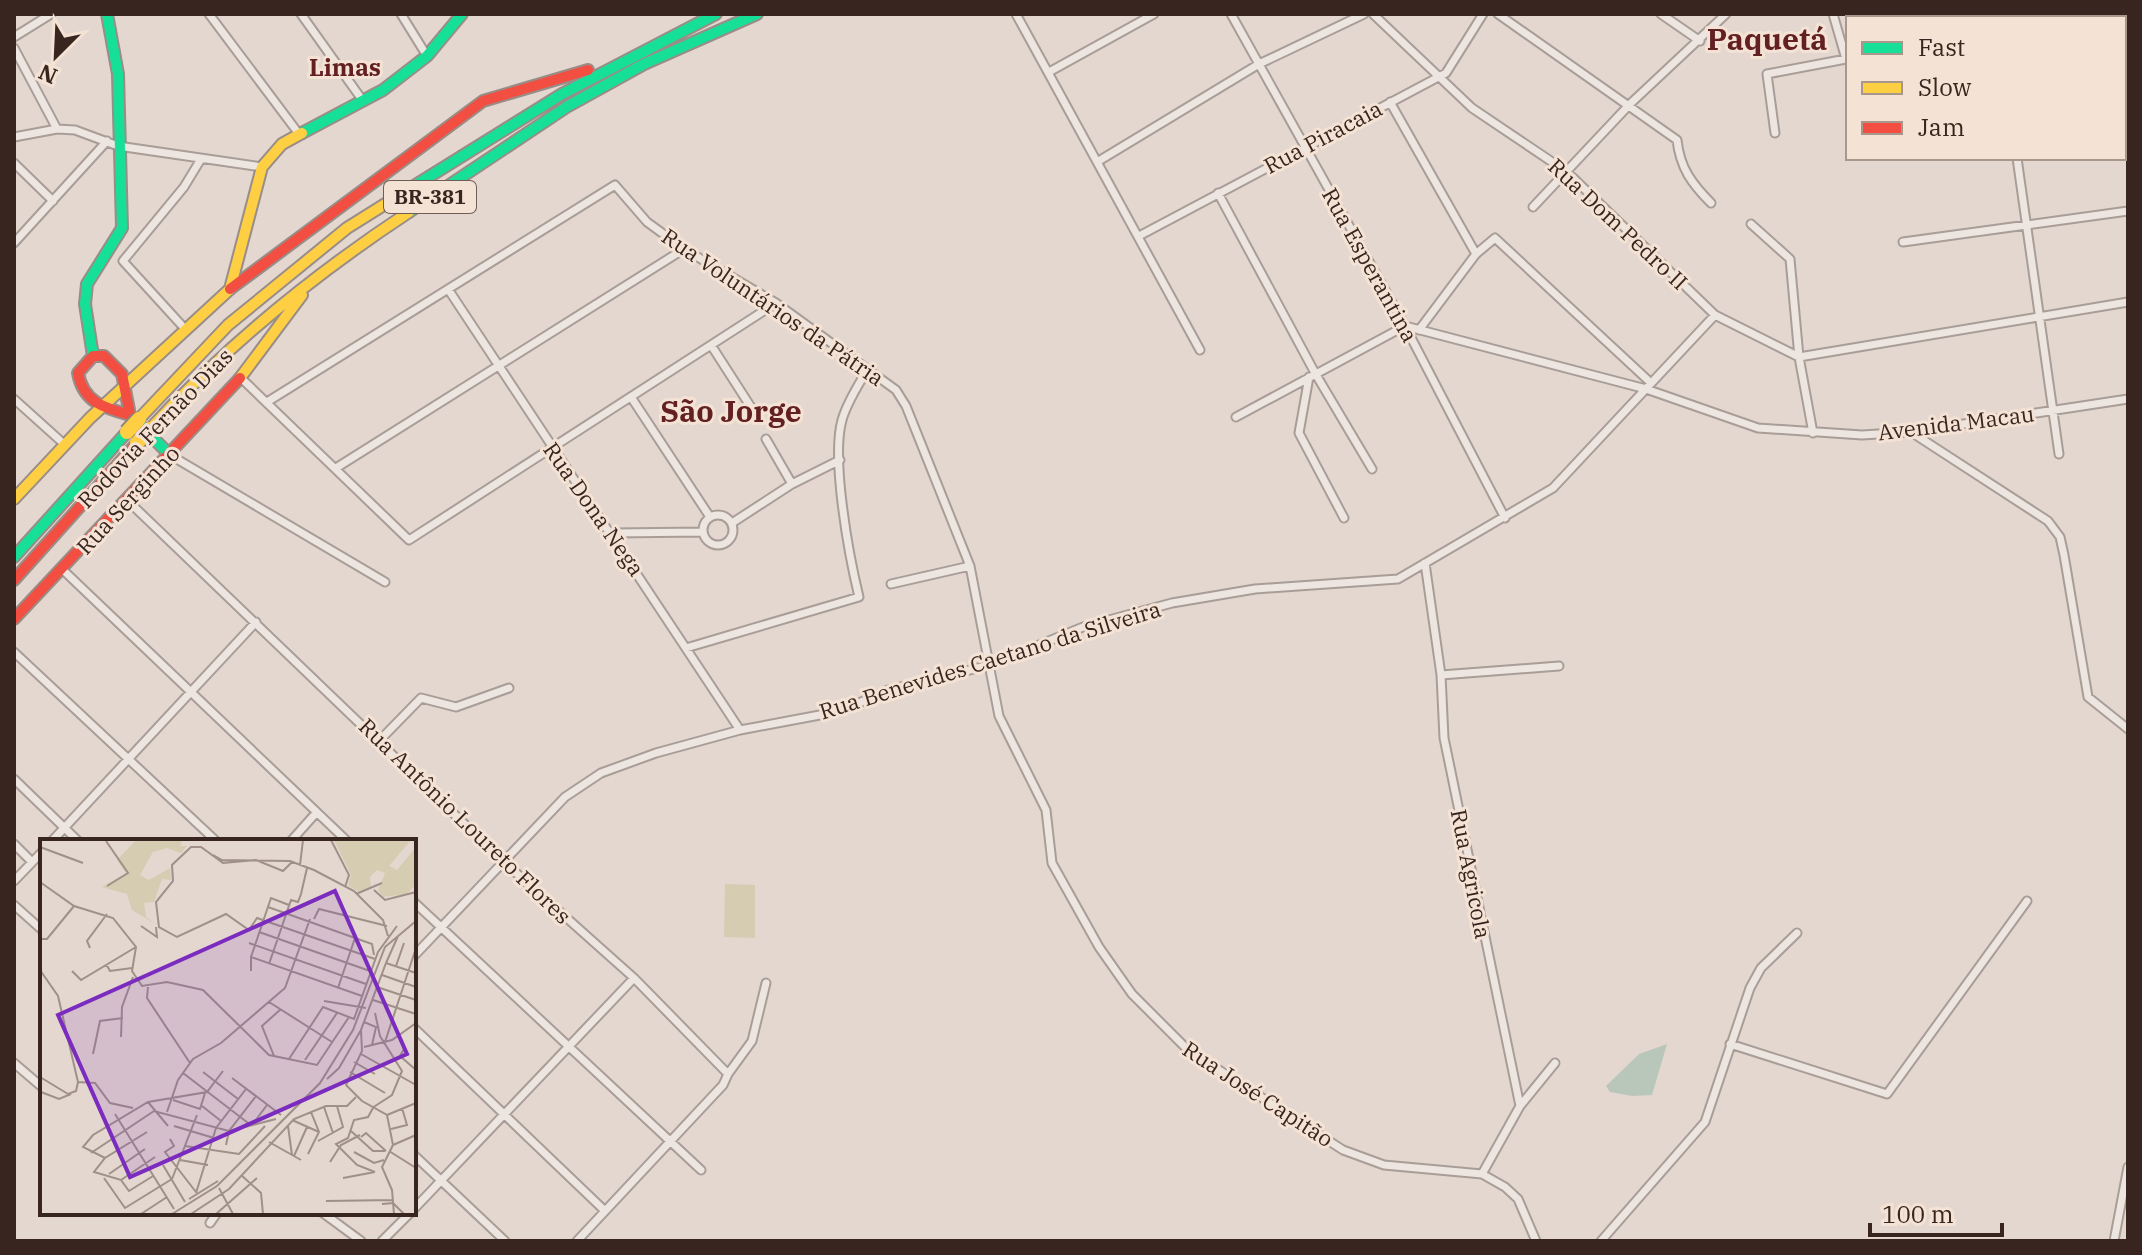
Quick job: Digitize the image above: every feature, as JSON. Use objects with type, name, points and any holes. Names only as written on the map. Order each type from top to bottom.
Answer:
[{"type":"main road","points":[[93,356],[86,293],[89,276],[117,240],[122,228],[112,143],[118,74],[107,14]]},
{"type":"main road","points":[[230,289],[262,167],[282,144],[383,90],[427,56],[462,14]]},
{"type":"main road","name":"Rodovia Fernão Dias","points":[[14,580],[132,438],[139,421],[228,325],[347,228],[562,94],[658,41],[716,14]]},
{"type":"main road","name":"Rodovia Fernão Dias","points":[[139,421],[192,383],[279,304],[375,234],[568,106],[644,64],[757,14]]},
{"type":"main road","points":[[14,499],[100,409],[230,289],[483,101],[577,75],[640,44],[658,41]]},
{"type":"main road","name":"Rua Serginho","points":[[14,619],[240,378],[294,303],[375,234]]},
{"type":"main road","points":[[139,421],[100,409],[79,384],[81,366],[93,356],[104,356],[114,363],[139,421],[170,455]]},
{"type":"main road","name":"Rodovia Fernão Dias","points":[[14,557],[132,438]]},
{"type":"street","points":[[14,37],[51,14]]},
{"type":"street","points":[[209,14],[299,134]]},
{"type":"street","points":[[301,14],[363,101]]},
{"type":"street","points":[[401,14],[427,56]]},
{"type":"street","points":[[1016,14],[1200,350]]},
{"type":"street","points":[[1049,72],[1154,14]]},
{"type":"street","name":"Rua Esperantina","points":[[1231,14],[1306,146],[1330,197],[1405,326],[1505,518]]},
{"type":"street","points":[[1097,162],[1259,64],[1364,14]]},
{"type":"street","name":"Rua Dom Pedro II","points":[[1373,14],[1435,77],[1472,108],[1567,172],[1715,315],[1799,357]]},
{"type":"street","name":"Rua Piracaia","points":[[1139,236],[1448,72],[1483,14]]},
{"type":"street","points":[[1498,14],[1677,140],[1679,158],[1689,180],[1711,203]]},
{"type":"street","points":[[1661,14],[1700,41]]},
{"type":"street","points":[[1533,207],[1630,104],[1726,14]]},
{"type":"street","points":[[1775,133],[1767,74],[1846,59],[1833,14]]},
{"type":"street","points":[[14,48],[57,129]]},
{"type":"street","points":[[14,67],[23,62]]},
{"type":"street","points":[[1390,102],[1476,254]]},
{"type":"street","points":[[14,137],[57,129],[75,130],[112,143],[262,167]]},
{"type":"street","points":[[14,243],[112,143]]},
{"type":"street","points":[[186,330],[123,261],[184,187],[201,159]]},
{"type":"street","points":[[2017,160],[2059,454]]},
{"type":"street","points":[[14,163],[53,201]]},
{"type":"street","name":"Rua Voluntários da Pátria","points":[[448,289],[615,185],[647,222],[684,249],[776,303],[896,390],[906,406],[970,566],[990,665]]},
{"type":"street","points":[[1218,193],[1312,375],[1372,469]]},
{"type":"street","points":[[1903,242],[2128,211]]},
{"type":"street","points":[[1751,224],[1790,259],[1799,357],[1813,433]]},
{"type":"street","points":[[1419,330],[1476,254],[1495,238],[1649,386]]},
{"type":"street","points":[[336,468],[684,249]]},
{"type":"street","points":[[267,402],[448,289]]},
{"type":"street","name":"Rua Dona Nega","points":[[448,289],[550,447],[613,533],[740,730]]},
{"type":"street","points":[[1799,357],[2128,302]]},
{"type":"street","points":[[240,378],[409,540],[776,303]]},
{"type":"street","name":"Rua Benevides Caetano da Silveira","points":[[416,954],[565,797],[601,773],[656,753],[740,730],[841,711],[888,690],[990,665],[1083,627],[1172,603],[1255,589],[1398,579],[1553,488],[1715,315]]},
{"type":"street","points":[[1236,417],[1405,326]]},
{"type":"street","name":"Avenida Macau","points":[[1405,326],[1649,386],[1758,428],[1813,433],[1911,432],[2128,399]]},
{"type":"street","points":[[711,345],[756,415]]},
{"type":"street","points":[[686,648],[858,599],[840,460],[841,422],[867,370]]},
{"type":"street","points":[[1312,375],[1299,433],[1344,518]]},
{"type":"street","points":[[631,397],[710,517]]},
{"type":"street","points":[[14,399],[64,444]]},
{"type":"street","points":[[1911,432],[2048,521],[2060,537],[2088,697],[2128,729]]},
{"type":"street","points":[[766,439],[792,484]]},
{"type":"street","points":[[170,455],[385,582]]},
{"type":"street","points":[[732,523],[792,484],[840,460]]},
{"type":"street","name":"Rua Antônio Loureto Flores","points":[[127,500],[504,862],[634,978],[728,1074]]},
{"type":"street","points":[[703,532],[711,544],[725,545],[732,538],[732,523],[725,516],[710,517]]},
{"type":"street","points":[[703,532],[710,517]]},
{"type":"street","points":[[613,533],[703,532]]},
{"type":"street","name":"Rua Agricola","points":[[1425,563],[1441,675],[1444,738],[1520,1106]]},
{"type":"street","points":[[891,584],[970,566]]},
{"type":"street","points":[[63,570],[345,839]]},
{"type":"street","points":[[54,839],[256,622]]},
{"type":"street","points":[[14,652],[214,839]]},
{"type":"street","name":"Rua José Capitão","points":[[990,665],[999,716],[1046,810],[1052,863],[1062,886],[1132,994],[1167,1033],[1188,1050],[1362,1160],[1384,1165],[1482,1174],[1518,1199],[1536,1241]]},
{"type":"street","points":[[1441,675],[1559,666]]},
{"type":"street","points":[[380,740],[421,698],[441,706],[456,707],[509,688]]},
{"type":"street","points":[[14,779],[76,839]]},
{"type":"street","points":[[293,839],[316,813]]},
{"type":"street","points":[[14,844],[32,862]]},
{"type":"street","points":[[14,881],[40,854]]},
{"type":"street","points":[[1730,1044],[1887,1094],[2027,901]]},
{"type":"street","points":[[416,904],[701,1170]]},
{"type":"street","points":[[14,905],[40,928]]},
{"type":"street","points":[[1601,1241],[1705,1122],[1730,1044],[1761,968],[1797,933]]},
{"type":"street","points":[[416,1207],[634,978]]},
{"type":"street","points":[[577,1241],[723,1085],[752,1041],[766,983]]},
{"type":"street","points":[[416,1030],[604,1210]]},
{"type":"street","points":[[14,1063],[40,1085]]},
{"type":"street","points":[[1482,1174],[1520,1106],[1555,1063]]},
{"type":"street","points":[[416,1157],[505,1241]]},
{"type":"street","points":[[2114,1241],[2128,1167]]},
{"type":"street","points":[[210,1223],[216,1215]]},
{"type":"street","points":[[326,1215],[361,1241]]},
{"type":"street","points":[[382,1241],[408,1215]]},
{"type":"shaded area","points":[[725,884],[755,885],[755,938],[724,937]]},
{"type":"shaded area","points":[[1667,1044],[1652,1095],[1632,1096],[1610,1092],[1606,1086],[1639,1054]]},
{"type":"traffic: fast","points":[[93,356],[85,304],[87,284],[122,228],[118,74],[107,14]]},
{"type":"traffic: fast","points":[[302,133],[383,90],[427,56],[462,14]]},
{"type":"traffic: fast","points":[[406,191],[562,94],[716,14]]},
{"type":"traffic: fast","points":[[409,212],[568,106],[644,64],[757,14]]},
{"type":"traffic: fast","points":[[143,428],[170,455]]},
{"type":"traffic: fast","points":[[14,557],[127,432]]},
{"type":"traffic: slow","points":[[14,499],[90,418],[230,289],[262,167],[282,144],[302,133]]},
{"type":"traffic: slow","points":[[139,419],[228,325],[347,228],[406,191]]},
{"type":"traffic: slow","points":[[150,429],[210,368],[273,312],[409,212]]},
{"type":"traffic: slow","points":[[240,378],[302,295]]},
{"type":"traffic: slow","points":[[127,432],[139,419]]},
{"type":"traffic: slow","points":[[137,443],[150,429]]},
{"type":"traffic: jam","points":[[230,289],[483,101],[588,70]]},
{"type":"traffic: jam","points":[[93,356],[104,356],[122,374],[130,415],[103,406],[85,391],[78,373],[93,356]]},
{"type":"traffic: jam","points":[[14,619],[240,378]]},
{"type":"traffic: jam","points":[[14,580],[137,443]]},
{"type":"district","name":"Paquetá","points":[[1767,40]]},
{"type":"district","name":"Limas","points":[[345,68]]},
{"type":"district","name":"São Jorge","points":[[731,412]]}]
